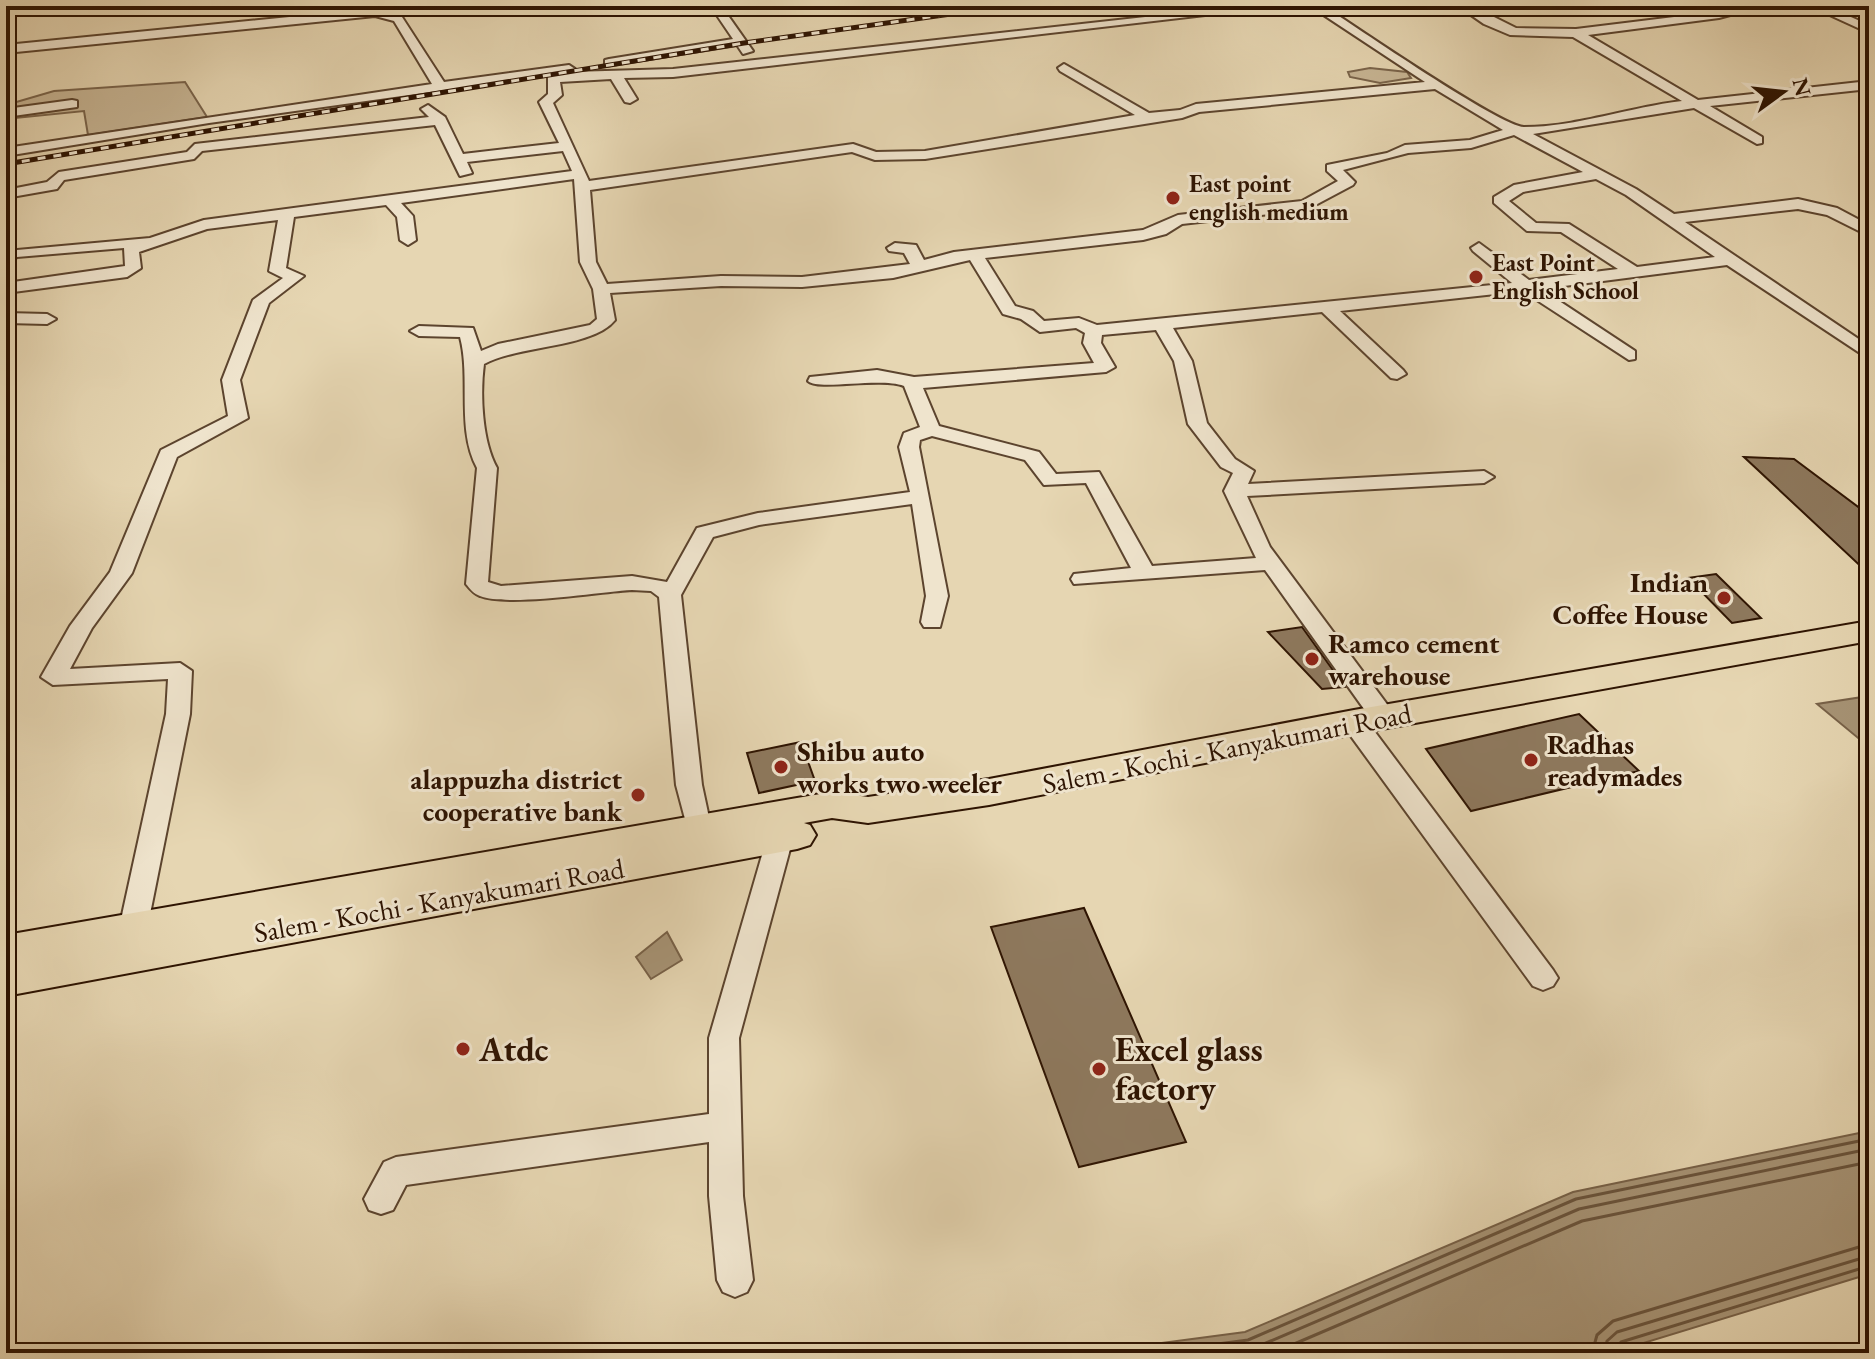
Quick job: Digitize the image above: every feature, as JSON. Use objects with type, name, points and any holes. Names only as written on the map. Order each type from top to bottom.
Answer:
[{"type":"highway","name":"Salem - Kochi - Kanyakumari Road","points":[[6,951],[832,805],[868,810],[1004,789],[1368,719],[1869,631]]},
{"type":"highway","name":"Salem - Kochi - Kanyakumari Road","points":[[6,979],[838,827],[868,810]]},
{"type":"street","points":[[6,9],[37,6]]},
{"type":"street","points":[[659,6],[718,9],[757,61]]},
{"type":"street","points":[[475,361],[498,349],[605,325],[601,289],[588,262],[582,180],[546,102],[556,91],[553,80],[570,76],[673,73],[757,61],[1277,6]]},
{"type":"street","points":[[1316,6],[1436,85],[1599,174],[1671,219],[1869,354]]},
{"type":"street","points":[[1464,6],[1488,22],[1514,32],[1576,33],[1683,17],[1719,15],[1758,6]]},
{"type":"street","points":[[1658,6],[1683,17]]},
{"type":"street","points":[[1816,6],[1869,29]]},
{"type":"street","points":[[6,49],[375,9],[398,19],[442,89]]},
{"type":"street","points":[[1576,33],[1757,140]]},
{"type":"street","points":[[6,152],[209,119],[442,89],[741,41]]},
{"type":"street","points":[[1064,68],[1147,117]]},
{"type":"street","points":[[616,76],[630,99]]},
{"type":"street","points":[[6,259],[13,253],[148,241],[204,225],[287,213],[331,199],[389,199],[469,187],[582,180],[853,148],[875,156],[925,155],[1147,117],[1182,114],[1213,106],[1436,85]]},
{"type":"street","points":[[601,289],[721,281],[802,282],[893,273],[975,255],[1143,235],[1160,231],[1178,220],[1306,205],[1348,182],[1332,168],[1391,156],[1405,149],[1471,144],[1517,131],[1699,103],[1869,85]]},
{"type":"street","points":[[6,113],[72,104]]},
{"type":"street","points":[[423,105],[440,120],[461,159],[469,187]]},
{"type":"street","points":[[6,194],[52,186],[59,176],[194,155],[195,148],[440,120]]},
{"type":"street","points":[[461,159],[565,146]]},
{"type":"street","points":[[1599,174],[1519,188],[1499,200],[1532,228],[1564,227],[1634,272]]},
{"type":"street","points":[[389,199],[405,216],[408,240]]},
{"type":"street","points":[[1671,219],[1798,204],[1832,211],[1869,231]]},
{"type":"street","points":[[133,929],[178,714],[180,671],[53,677],[81,626],[121,573],[168,454],[238,418],[231,380],[261,300],[296,276],[277,271],[287,213]]},
{"type":"street","points":[[6,288],[121,274],[133,268],[131,250],[148,241]]},
{"type":"street","points":[[895,248],[910,248],[919,266]]},
{"type":"street","points":[[1479,248],[1629,355]]},
{"type":"street","points":[[975,255],[1009,310],[1027,315],[1040,327],[1079,323],[1094,331],[1328,309],[1728,260]]},
{"type":"street","points":[[1328,309],[1397,374]]},
{"type":"street","points":[[6,318],[47,319]]},
{"type":"street","points":[[1163,326],[1183,361],[1192,410],[1198,424],[1228,463],[1244,471],[1234,491]]},
{"type":"street","points":[[419,331],[467,332],[475,361],[472,384],[481,457],[487,468],[477,584],[485,591],[501,593],[632,583],[668,589]]},
{"type":"street","points":[[817,381],[862,375],[901,377],[912,383],[1106,367],[1092,343],[1094,331]]},
{"type":"street","points":[[912,383],[931,430]]},
{"type":"street","points":[[932,622],[937,596],[921,497],[909,447],[911,437],[931,430],[1032,456],[1051,481],[1092,476],[1145,574]]},
{"type":"street","points":[[1234,491],[1484,477]]},
{"type":"street","points":[[1234,491],[1260,548],[1368,719],[1543,978]]},
{"type":"street","points":[[698,827],[682,725],[668,589],[694,547],[705,533],[758,519],[921,497]]},
{"type":"street","points":[[1082,579],[1271,563]]},
{"type":"street","points":[[735,1280],[726,1196],[724,1038],[780,838]]},
{"type":"street","points":[[381,1199],[396,1172],[725,1126]]},
{"type":"shaded area","points":[[1370,68],[1407,72],[1411,78],[1380,83],[1350,77],[1348,72]]},
{"type":"shaded area","points":[[185,82],[207,117],[88,135],[84,111],[6,119],[6,105],[54,91]]},
{"type":"water","points":[[1869,696],[1869,747],[1817,704]]},
{"type":"water","points":[[667,932],[682,960],[651,979],[636,957]]},
{"type":"water","points":[[1869,1131],[1869,1274],[1611,1353],[1086,1353],[1245,1332],[1573,1192]]},
{"type":"building","points":[[1744,457],[1794,459],[1869,515],[1869,574]]},
{"type":"building","name":"Indian Coffee House","points":[[1716,574],[1761,618],[1732,623],[1688,578]]},
{"type":"building","name":"Ramco cement warehouse","points":[[1302,627],[1345,687],[1322,689],[1268,632]]},
{"type":"building","name":"Radhas readymades","points":[[1579,714],[1639,771],[1471,811],[1426,749]]},
{"type":"building","name":"Shibu auto works two weeler","points":[[801,742],[815,781],[759,793],[747,753]]},
{"type":"building","name":"Excel glass factory","points":[[1084,908],[1186,1142],[1079,1167],[991,927]]},
{"type":"railway","points":[[6,164],[744,43],[1008,6]]},
{"type":"place","name":"East point english medium","points":[[1173,198]]},
{"type":"place","name":"East Point English School","points":[[1476,277]]},
{"type":"place","name":"Indian Coffee House","points":[[1724,598]]},
{"type":"place","name":"Ramco cement warehouse","points":[[1312,659]]},
{"type":"place","name":"Radhas readymades","points":[[1531,760]]},
{"type":"place","name":"Shibu auto works two weeler","points":[[781,767]]},
{"type":"place","name":"alappuzha district cooperative bank","points":[[638,795]]},
{"type":"place","name":"Atdc","points":[[463,1049]]},
{"type":"place","name":"Excel glass factory","points":[[1099,1069]]}]
